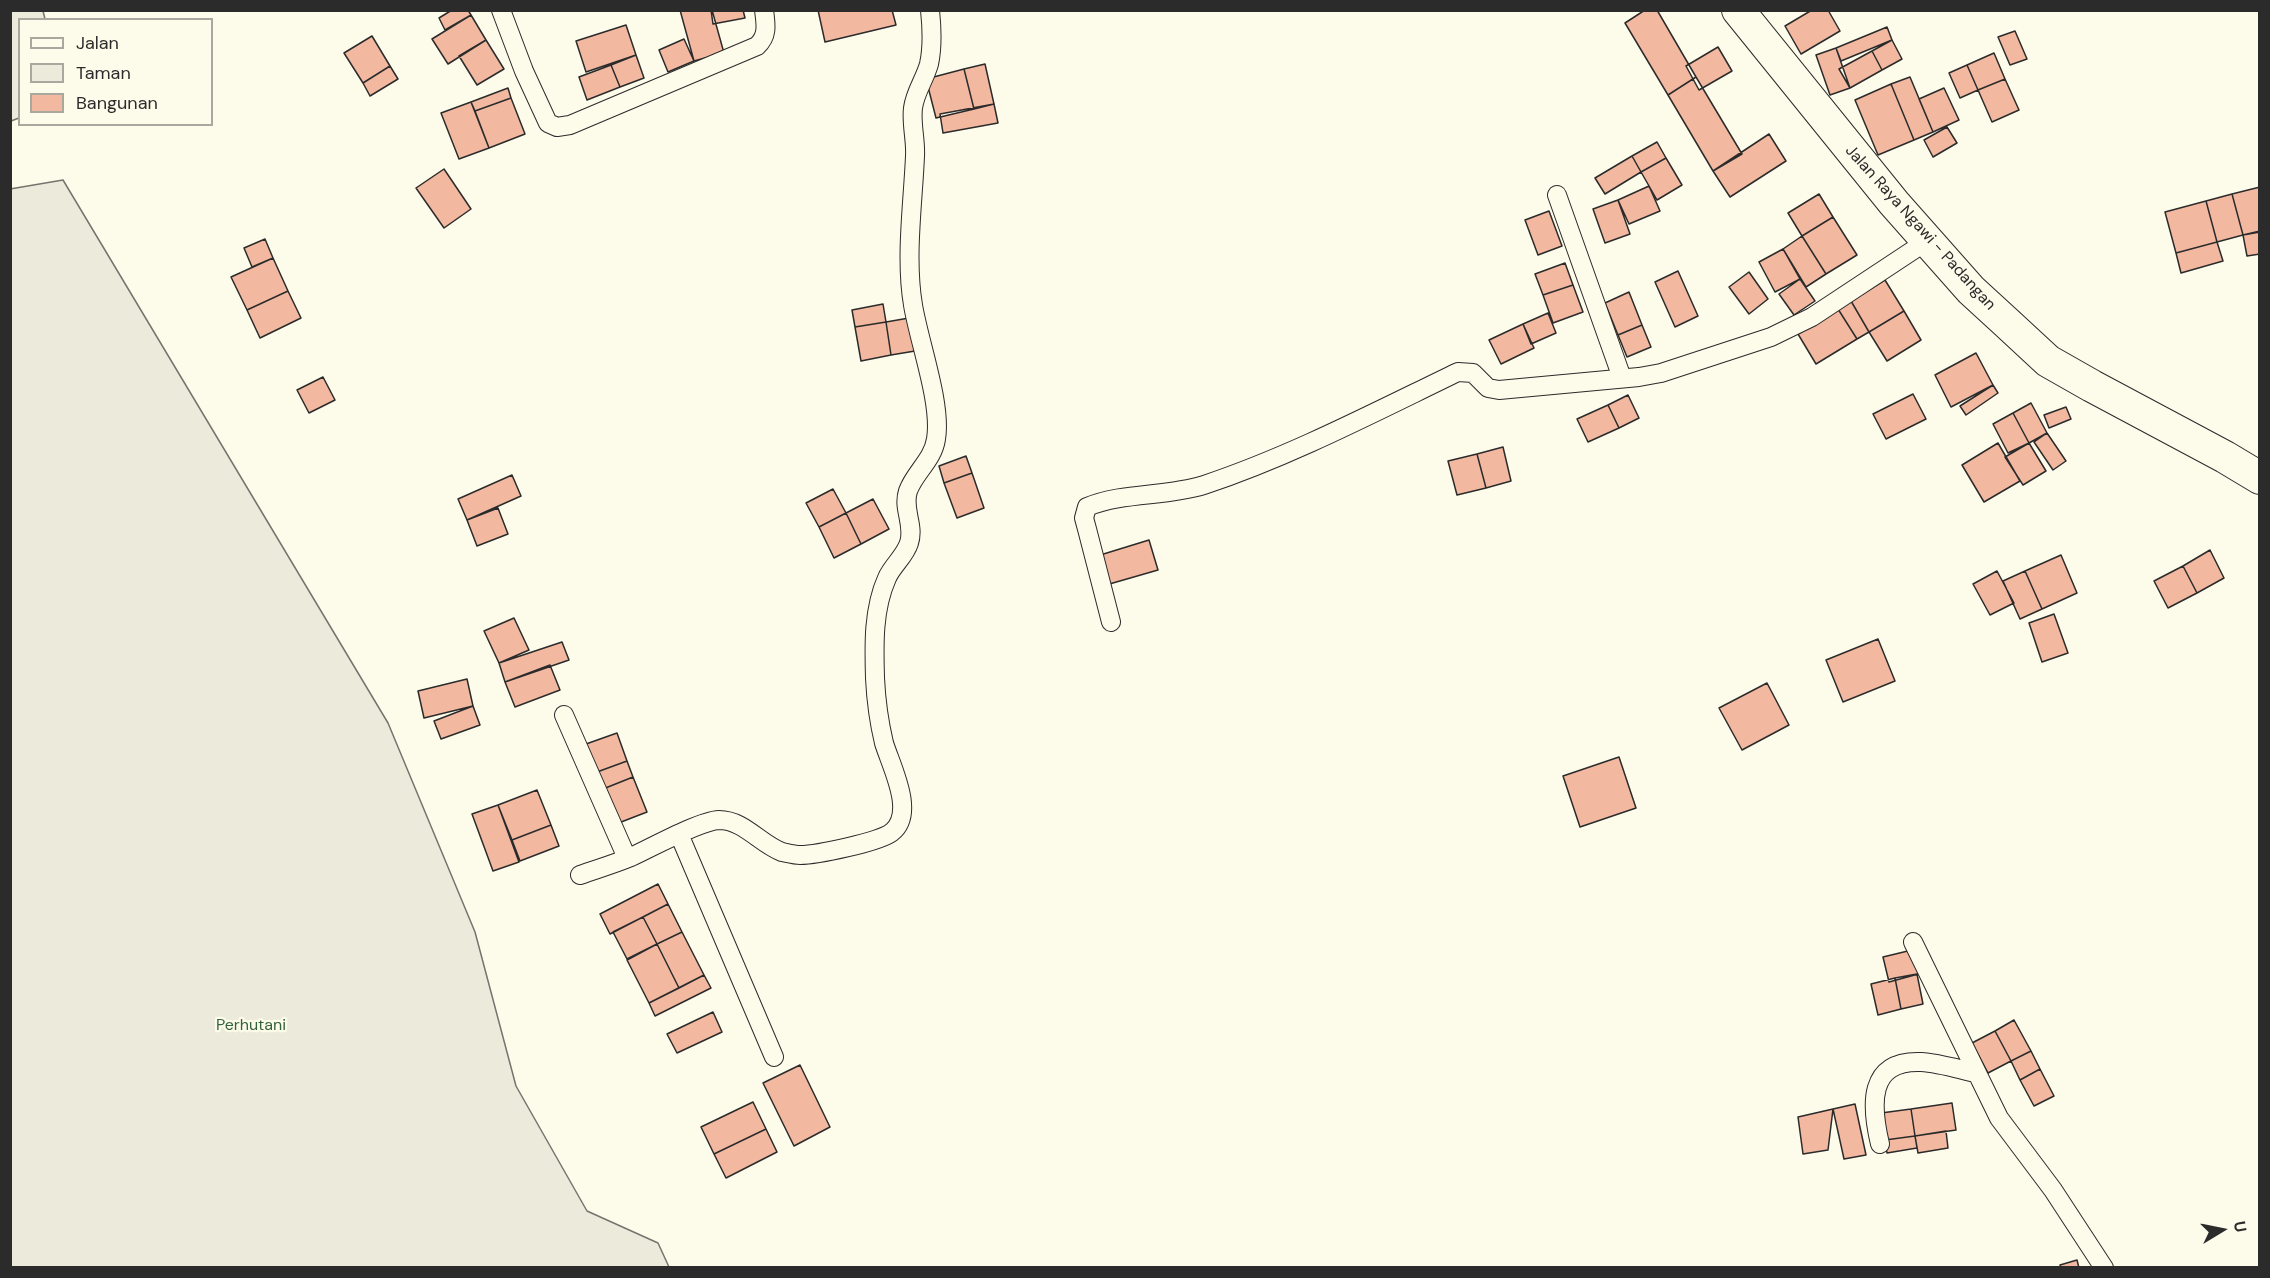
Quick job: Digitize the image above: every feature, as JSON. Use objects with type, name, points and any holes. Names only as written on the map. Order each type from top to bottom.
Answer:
[{"type":"highway","name":"Jalan Raya Ngawi - Padangan","points":[[1738,10],[1927,241],[1971,290],[2049,361],[2226,457],[2259,478]]},
{"type":"street","points":[[501,10],[524,70],[548,123],[557,127],[570,125],[757,46],[763,40],[766,31],[764,10]]},
{"type":"street","points":[[580,875],[719,820],[741,826],[780,851],[800,855],[876,840],[893,832],[900,820],[902,808],[899,788],[884,741],[876,693],[874,647],[878,604],[888,576],[909,544],[910,530],[905,504],[908,492],[914,479],[927,463],[936,440],[937,416],[912,302],[910,214],[916,153],[913,108],[918,88],[928,66],[933,37],[930,10]]},
{"type":"street","points":[[1557,195],[1622,378]]},
{"type":"street","points":[[1111,622],[1086,530],[1084,518],[1087,507],[1200,486],[1228,477],[1349,424],[1458,372],[1473,373],[1488,388],[1499,390],[1661,373],[1771,337],[1812,317],[1927,241]]},
{"type":"street","points":[[564,715],[627,858]]},
{"type":"street","points":[[679,834],[774,1057]]},
{"type":"street","points":[[1912,942],[1998,1118],[2053,1190],[2104,1268]]},
{"type":"street","points":[[1880,1144],[1874,1118],[1875,1089],[1891,1068],[1904,1063],[1923,1062],[1976,1073]]},
{"type":"green space","points":[[11,10],[43,11],[45,18],[18,18],[18,118],[11,121]]},
{"type":"green space","name":"Perhutani","points":[[63,180],[388,723],[475,932],[516,1086],[587,1211],[658,1243],[669,1267],[11,1267],[10,189]]},
{"type":"building","points":[[452,10],[468,10],[471,15],[445,30],[439,18]]},
{"type":"building","points":[[680,10],[712,10],[724,53],[694,61]]},
{"type":"building","points":[[711,10],[743,10],[745,18],[713,24]]},
{"type":"building","points":[[818,10],[892,10],[896,25],[825,42]]},
{"type":"building","points":[[1645,10],[1657,10],[1696,77],[1668,95],[1625,23]]},
{"type":"building","points":[[1812,10],[1828,10],[1840,31],[1801,54],[1785,26]]},
{"type":"building","points":[[471,15],[486,40],[448,64],[432,39]]},
{"type":"building","points":[[626,25],[636,55],[586,72],[576,41]]},
{"type":"building","points":[[1887,27],[1892,40],[1841,61],[1836,48]]},
{"type":"building","points":[[2015,31],[2027,59],[2010,65],[1998,37]]},
{"type":"building","points":[[372,36],[390,66],[363,83],[344,53]]},
{"type":"building","points":[[684,39],[694,61],[668,72],[659,50]]},
{"type":"building","points":[[486,40],[504,69],[477,85],[459,56]]},
{"type":"building","points":[[1892,40],[1902,59],[1882,70],[1872,51]]},
{"type":"building","points":[[1718,47],[1732,71],[1699,90],[1686,66]]},
{"type":"building","points":[[1836,48],[1850,88],[1830,95],[1816,55]]},
{"type":"building","points":[[1872,51],[1882,70],[1850,88],[1839,69]]},
{"type":"building","points":[[1994,53],[2005,79],[1978,90],[1967,65]]},
{"type":"building","points":[[636,55],[644,78],[620,87],[611,65]]},
{"type":"building","points":[[985,64],[994,104],[974,109],[964,69]]},
{"type":"building","points":[[611,65],[620,87],[587,100],[579,77]]},
{"type":"building","points":[[1967,65],[1978,90],[1960,98],[1949,73]]},
{"type":"building","points":[[390,66],[398,79],[370,96],[363,83]]},
{"type":"building","points":[[964,69],[974,109],[936,118],[926,79]]},
{"type":"building","points":[[1696,77],[1742,154],[1713,171],[1668,95]]},
{"type":"building","points":[[1910,77],[1933,132],[1914,140],[1891,84]]},
{"type":"building","points":[[2005,79],[2019,110],[1992,122],[1978,90]]},
{"type":"building","points":[[1891,84],[1914,140],[1878,155],[1855,100]]},
{"type":"building","points":[[508,88],[511,98],[475,111],[471,102]]},
{"type":"building","points":[[1944,88],[1959,120],[1933,132],[1919,99]]},
{"type":"building","points":[[511,98],[525,134],[489,148],[475,111]]},
{"type":"building","points":[[471,102],[489,148],[459,159],[441,113]]},
{"type":"building","points":[[994,104],[998,123],[943,133],[940,114]]},
{"type":"building","points":[[1947,127],[1957,143],[1933,157],[1924,140]]},
{"type":"building","points":[[1769,134],[1786,161],[1730,197],[1713,171]]},
{"type":"building","points":[[1657,142],[1666,158],[1641,172],[1632,156]]},
{"type":"building","points":[[1632,156],[1641,172],[1605,194],[1595,178]]},
{"type":"building","points":[[1666,158],[1682,185],[1657,200],[1641,172]]},
{"type":"building","points":[[444,169],[471,209],[444,228],[416,188]]},
{"type":"building","points":[[1649,186],[1660,211],[1629,224],[1618,200]]},
{"type":"building","points":[[2260,187],[2260,231],[2243,235],[2232,194]]},
{"type":"building","points":[[1819,194],[1833,217],[1802,236],[1788,213]]},
{"type":"building","points":[[2232,194],[2243,235],[2217,242],[2206,201]]},
{"type":"building","points":[[1618,200],[1630,234],[1605,243],[1593,209]]},
{"type":"building","points":[[2206,201],[2217,242],[2176,253],[2165,212]]},
{"type":"building","points":[[1549,211],[1562,246],[1538,255],[1525,220]]},
{"type":"building","points":[[1833,217],[1857,255],[1826,274],[1802,236]]},
{"type":"building","points":[[2260,232],[2260,254],[2247,256],[2243,235]]},
{"type":"building","points":[[1802,236],[1826,274],[1806,287],[1783,249]]},
{"type":"building","points":[[265,239],[273,258],[252,267],[244,248]]},
{"type":"building","points":[[2217,242],[2223,261],[2181,273],[2176,253]]},
{"type":"building","points":[[1783,249],[1800,279],[1775,292],[1759,262]]},
{"type":"building","points":[[273,258],[288,291],[247,310],[231,277]]},
{"type":"building","points":[[1565,263],[1573,285],[1543,295],[1535,274]]},
{"type":"building","points":[[1678,271],[1698,316],[1675,327],[1655,282]]},
{"type":"building","points":[[1749,272],[1768,299],[1749,314],[1729,287]]},
{"type":"building","points":[[1800,279],[1815,301],[1794,315],[1779,294]]},
{"type":"building","points":[[1885,280],[1904,311],[1869,332],[1851,301]]},
{"type":"building","points":[[1573,285],[1583,312],[1553,323],[1543,295]]},
{"type":"building","points":[[288,291],[301,318],[260,338],[247,310]]},
{"type":"building","points":[[1629,292],[1642,325],[1618,335],[1605,303]]},
{"type":"building","points":[[1851,301],[1869,332],[1857,339],[1838,309]]},
{"type":"building","points":[[883,304],[886,322],[855,327],[852,310]]},
{"type":"building","points":[[1838,309],[1857,339],[1816,364],[1798,334]]},
{"type":"building","points":[[1904,311],[1921,340],[1887,361],[1869,332]]},
{"type":"building","points":[[1548,313],[1556,333],[1531,344],[1523,324]]},
{"type":"building","points":[[909,318],[915,351],[891,355],[886,322]]},
{"type":"building","points":[[886,322],[891,355],[861,361],[855,327]]},
{"type":"building","points":[[1523,324],[1534,348],[1501,364],[1489,340]]},
{"type":"building","points":[[1642,325],[1651,347],[1627,357],[1618,335]]},
{"type":"building","points":[[1976,353],[1993,385],[1951,407],[1935,375]]},
{"type":"building","points":[[323,377],[335,400],[309,413],[297,390]]},
{"type":"building","points":[[1993,385],[1998,393],[1966,415],[1960,406]]},
{"type":"building","points":[[1913,394],[1926,419],[1886,439],[1873,414]]},
{"type":"building","points":[[1628,395],[1639,418],[1619,428],[1608,405]]},
{"type":"building","points":[[2031,403],[2047,433],[2029,443],[2013,413]]},
{"type":"building","points":[[1608,405],[1619,428],[1588,442],[1577,419]]},
{"type":"building","points":[[2066,407],[2071,419],[2049,428],[2044,415]]},
{"type":"building","points":[[2013,413],[2029,443],[2008,453],[1993,424]]},
{"type":"building","points":[[2047,433],[2066,461],[2053,470],[2034,442]]},
{"type":"building","points":[[1998,443],[2020,481],[1984,502],[1962,465]]},
{"type":"building","points":[[2029,443],[2046,471],[2023,485],[2005,457]]},
{"type":"building","points":[[1503,447],[1511,481],[1486,488],[1477,454]]},
{"type":"building","points":[[1477,454],[1486,488],[1457,495],[1448,461]]},
{"type":"building","points":[[966,456],[972,473],[944,483],[939,466]]},
{"type":"building","points":[[972,473],[984,508],[957,518],[944,483]]},
{"type":"building","points":[[512,475],[521,496],[467,520],[458,499]]},
{"type":"building","points":[[833,489],[846,513],[819,527],[806,503]]},
{"type":"building","points":[[873,499],[889,529],[861,544],[846,513]]},
{"type":"building","points":[[498,508],[508,534],[477,546],[467,520]]},
{"type":"building","points":[[846,513],[861,544],[834,558],[819,527]]},
{"type":"building","points":[[1149,540],[1158,570],[1106,585],[1097,556]]},
{"type":"building","points":[[2210,550],[2224,578],[2197,593],[2183,566]]},
{"type":"building","points":[[2061,555],[2077,593],[2042,609],[2025,571]]},
{"type":"building","points":[[2183,566],[2197,593],[2168,608],[2154,581]]},
{"type":"building","points":[[1997,571],[2014,603],[1990,615],[1973,584]]},
{"type":"building","points":[[2025,571],[2042,609],[2020,619],[2003,581]]},
{"type":"building","points":[[2054,614],[2068,653],[2042,662],[2029,623]]},
{"type":"building","points":[[514,618],[529,650],[499,663],[484,631]]},
{"type":"building","points":[[1878,639],[1895,681],[1843,702],[1826,660]]},
{"type":"building","points":[[562,642],[569,660],[505,682],[499,663]]},
{"type":"building","points":[[550,665],[560,690],[515,707],[505,682]]},
{"type":"building","points":[[467,679],[473,706],[424,718],[418,691]]},
{"type":"building","points":[[1767,683],[1789,725],[1742,750],[1719,708]]},
{"type":"building","points":[[473,706],[480,725],[441,739],[434,721]]},
{"type":"building","points":[[617,733],[627,761],[597,772],[586,744]]},
{"type":"building","points":[[1619,757],[1636,808],[1580,827],[1563,776]]},
{"type":"building","points":[[627,761],[633,777],[603,789],[597,772]]},
{"type":"building","points":[[633,777],[647,812],[616,824],[603,789]]},
{"type":"building","points":[[537,790],[551,825],[512,840],[498,805]]},
{"type":"building","points":[[498,805],[519,862],[493,871],[472,814]]},
{"type":"building","points":[[551,825],[559,846],[520,861],[512,840]]},
{"type":"building","points":[[658,884],[668,904],[610,934],[600,914]]},
{"type":"building","points":[[668,904],[682,932],[657,944],[643,917]]},
{"type":"building","points":[[643,917],[657,944],[627,959],[613,932]]},
{"type":"building","points":[[682,932],[704,975],[679,988],[657,944]]},
{"type":"building","points":[[657,944],[679,988],[649,1003],[627,960]]},
{"type":"building","points":[[1916,949],[1922,973],[1889,982],[1883,957]]},
{"type":"building","points":[[1917,974],[1923,1004],[1901,1009],[1895,978]]},
{"type":"building","points":[[704,975],[711,988],[655,1016],[649,1003]]},
{"type":"building","points":[[1895,978],[1901,1009],[1878,1015],[1871,984]]},
{"type":"building","points":[[713,1012],[722,1032],[677,1053],[667,1034]]},
{"type":"building","points":[[2014,1020],[2031,1051],[2011,1061],[1995,1031]]},
{"type":"building","points":[[1995,1031],[2011,1061],[1988,1073],[1972,1043]]},
{"type":"building","points":[[2031,1051],[2040,1069],[2020,1080],[2011,1061]]},
{"type":"building","points":[[800,1065],[830,1127],[794,1146],[763,1083]]},
{"type":"building","points":[[2040,1069],[2054,1096],[2034,1106],[2020,1080]]},
{"type":"building","points":[[753,1102],[766,1129],[714,1154],[701,1127]]},
{"type":"building","points":[[1952,1103],[1956,1130],[1915,1136],[1911,1109]]},
{"type":"building","points":[[1855,1104],[1866,1155],[1844,1159],[1833,1109]]},
{"type":"building","points":[[1833,1109],[1828,1150],[1803,1154],[1798,1117]]},
{"type":"building","points":[[1911,1109],[1915,1136],[1885,1140],[1881,1113]]},
{"type":"building","points":[[766,1129],[777,1152],[726,1178],[714,1154]]},
{"type":"building","points":[[1946,1131],[1948,1148],[1918,1153],[1915,1136]]},
{"type":"building","points":[[1915,1136],[1917,1148],[1887,1153],[1885,1140]]},
{"type":"building","points":[[2077,1260],[2079,1268],[2061,1268],[2060,1265]]}]
